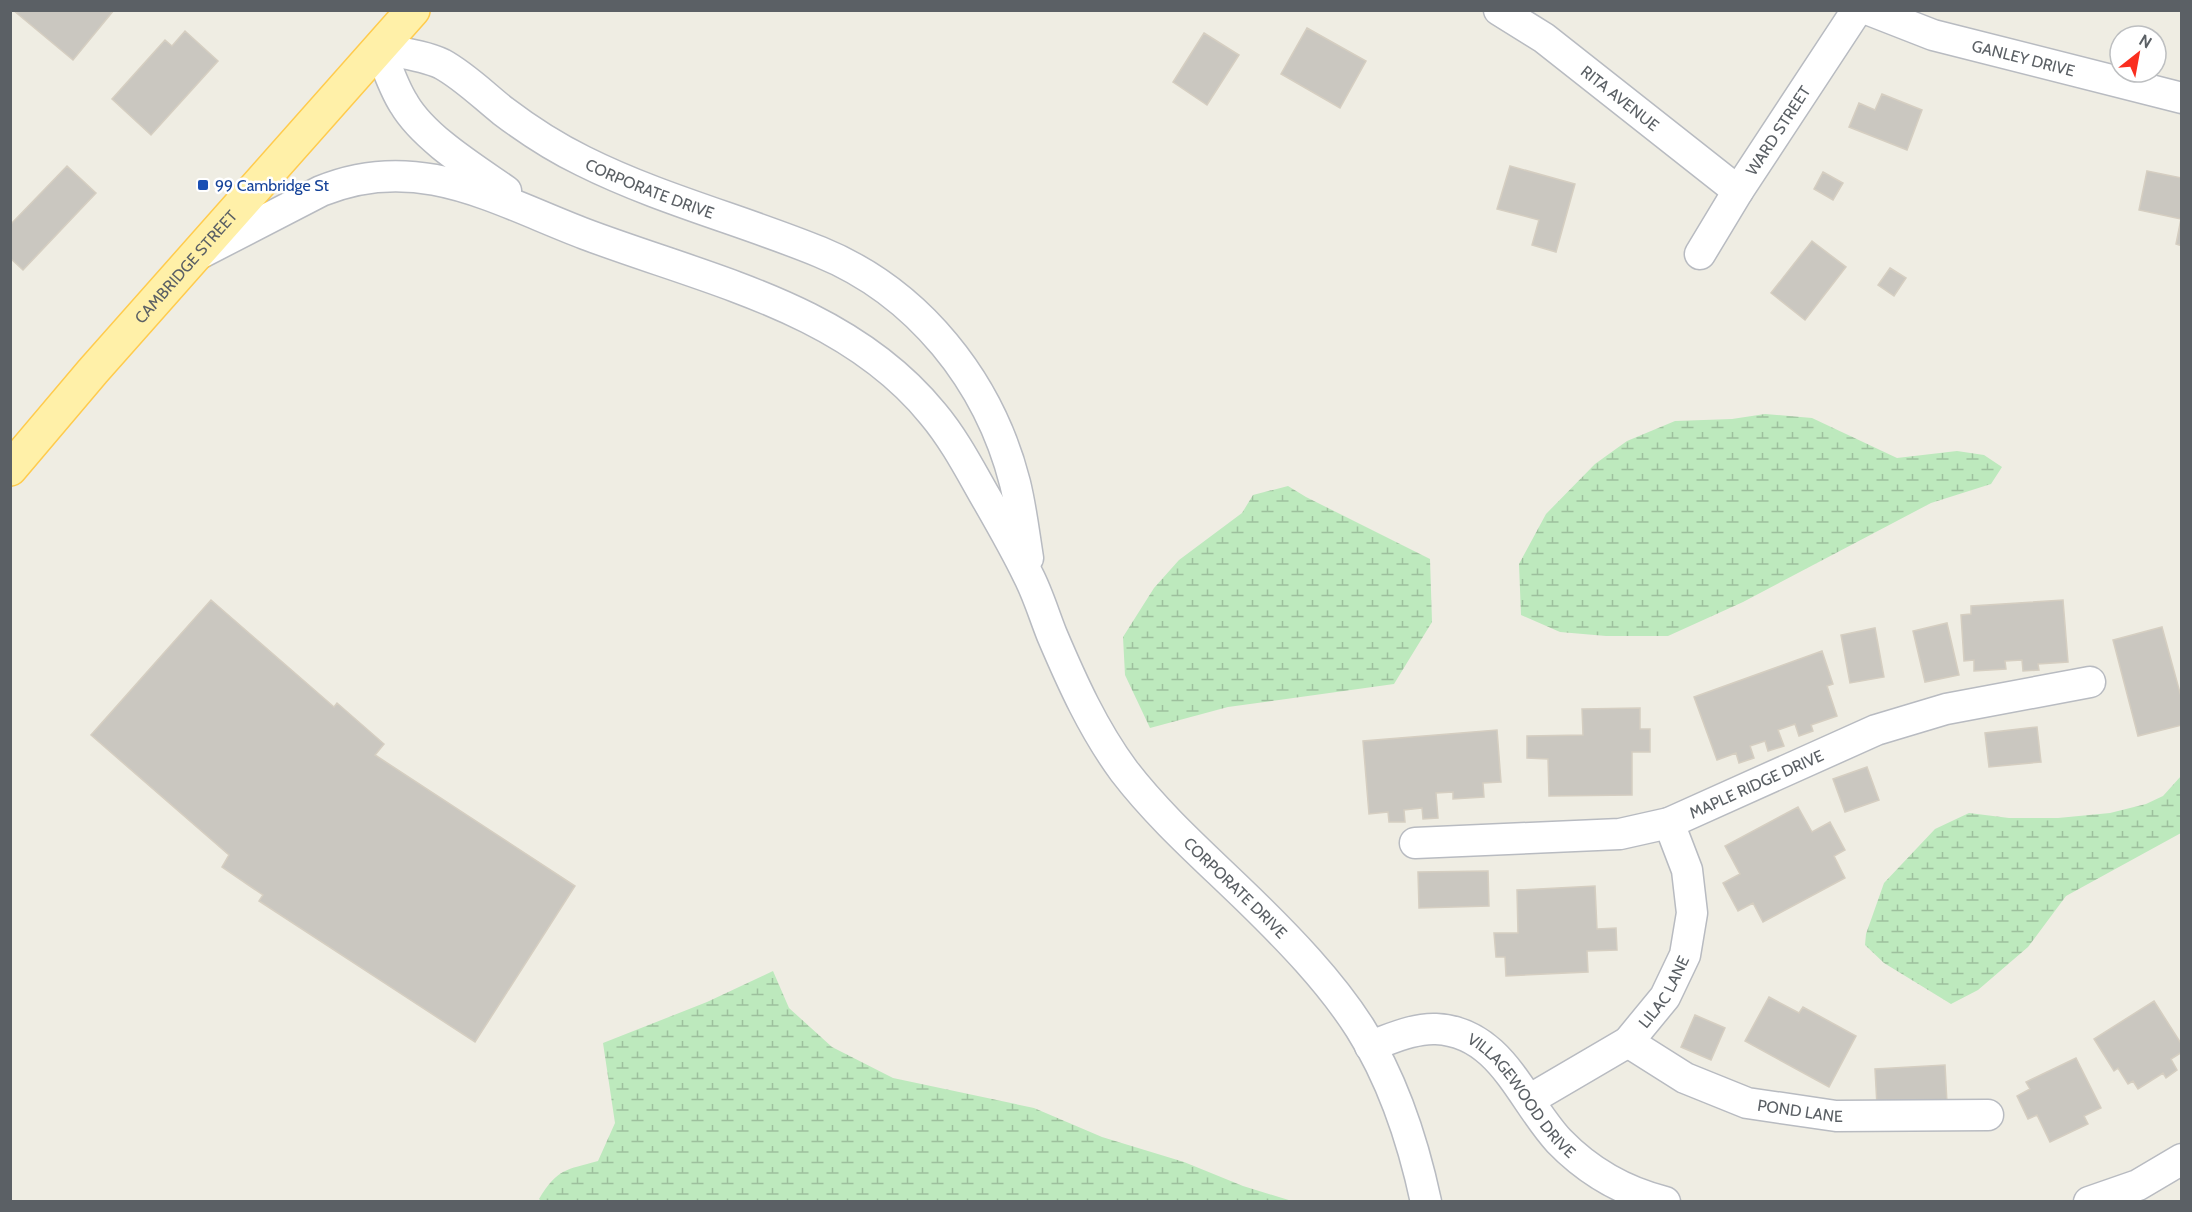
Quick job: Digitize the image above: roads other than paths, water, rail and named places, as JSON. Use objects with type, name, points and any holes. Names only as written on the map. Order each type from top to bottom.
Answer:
[{"type":"main road","name":"CAMBRIDGE STREET","points":[[10,470],[93,371],[380,49],[412,10]]},
{"type":"street","name":"RITA AVENUE","points":[[1499,10],[1552,45],[1738,191]]},
{"type":"street","name":"WARD STREET","points":[[1700,254],[1738,191],[1857,10]]},
{"type":"street","name":"GANLEY DRIVE","points":[[1869,10],[1933,35],[2181,98]]},
{"type":"street","name":"CORPORATE DRIVE","points":[[380,49],[394,87],[404,106],[417,122],[513,196],[584,234]]},
{"type":"street","name":"CORPORATE DRIVE","points":[[380,49],[419,56],[440,63],[542,139],[597,168],[822,254],[891,292],[927,325],[950,351],[970,379],[996,428],[1015,484],[1031,579]]},
{"type":"street","name":"CORPORATE DRIVE","points":[[198,254],[330,187],[359,179],[398,174],[454,183],[584,234],[706,276],[813,320],[867,351],[917,396],[943,428],[976,480],[1031,579],[1074,685],[1110,751],[1163,815],[1252,903],[1302,956],[1344,1006],[1370,1046],[1398,1105],[1426,1202]]},
{"type":"street","name":"MAPLE RIDGE DRIVE","points":[[1415,843],[1620,834],[1669,823],[1876,730],[1946,709],[2090,682]]},
{"type":"street","name":"LILAC LANE","points":[[1529,1100],[1628,1042],[1665,997],[1685,956],[1692,914],[1687,870],[1669,823]]},
{"type":"street","name":"VILLAGEWOOD DRIVE","points":[[1370,1046],[1422,1029],[1463,1034],[1493,1053],[1560,1142],[1588,1167],[1632,1191],[1665,1202]]},
{"type":"street","name":"POND LANE","points":[[1628,1042],[1685,1078],[1747,1102],[1836,1116],[1988,1115]]},
{"type":"street","points":[[2089,1202],[2138,1185],[2181,1159]]},
{"type":"place","name":"99 Cambridge St","points":[[203,185]]}]
